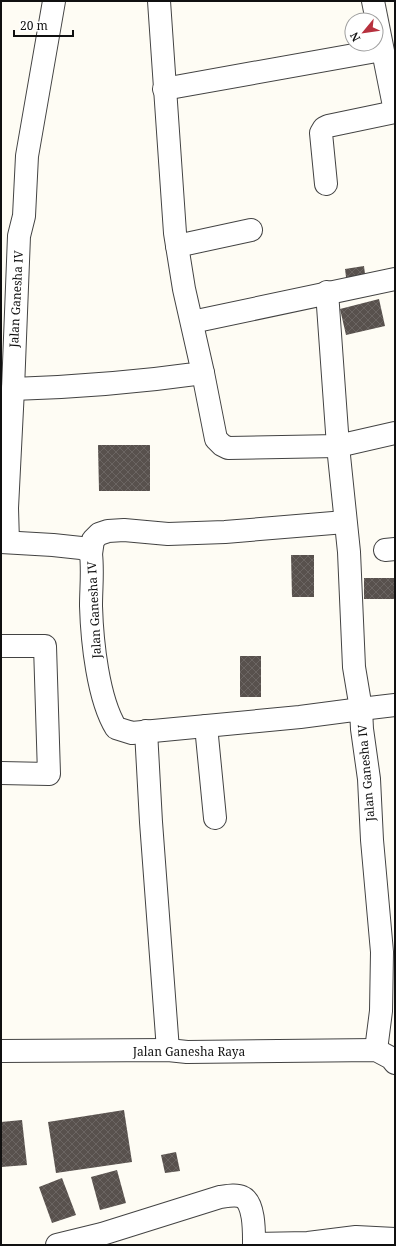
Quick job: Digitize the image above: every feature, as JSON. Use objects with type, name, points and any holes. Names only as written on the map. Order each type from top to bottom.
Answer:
[{"type":"street","name":"Jalan Ganesha IV","points":[[54,1],[27,156],[24,216],[19,236],[5,542],[82,548],[91,554],[91,608],[96,658],[105,705],[116,728],[132,732],[146,731],[300,717],[361,709],[362,729],[369,779],[372,840],[388,954],[376,1050]]},
{"type":"street","points":[[159,1],[175,233],[184,289],[216,439],[228,448],[338,446],[395,433]]},
{"type":"street","points":[[326,184],[321,134],[324,128],[395,112],[387,54],[373,1]]},
{"type":"street","points":[[164,89],[387,54]]},
{"type":"street","points":[[177,246],[251,230]]},
{"type":"street","points":[[192,322],[327,292],[395,279]]},
{"type":"street","points":[[327,292],[338,446],[349,552],[354,667],[361,709],[395,705]]},
{"type":"street","points":[[13,389],[98,386],[141,382],[202,373]]},
{"type":"street","points":[[91,554],[93,540],[99,534],[108,531],[124,530],[168,534],[225,532],[345,522]]},
{"type":"street","points":[[1,646],[45,646],[49,774],[1,773]]},
{"type":"street","points":[[206,726],[214,818]]},
{"type":"street","points":[[146,731],[152,837],[168,1050]]},
{"type":"street","name":"Jalan Ganesha Raya","points":[[1,1051],[168,1050],[187,1052],[376,1050]]},
{"type":"street","points":[[376,1050],[391,1058],[395,1063]]},
{"type":"street","points":[[57,1245],[102,1234],[220,1197],[233,1196],[241,1196],[245,1198],[250,1205],[253,1218],[254,1245],[308,1243],[356,1237],[395,1239]]},
{"type":"building","points":[[364,266],[366,282],[347,285],[345,269]]},
{"type":"building","points":[[379,299],[385,326],[346,335],[340,309]]},
{"type":"building","points":[[98,445],[150,445],[150,491],[99,491]]},
{"type":"building","points":[[291,555],[314,555],[314,597],[292,597]]},
{"type":"building","points":[[364,578],[395,578],[395,599],[364,599]]},
{"type":"building","points":[[240,656],[261,656],[261,697],[240,697]]},
{"type":"building","points":[[124,1110],[132,1162],[56,1173],[48,1122]]},
{"type":"building","points":[[22,1120],[27,1165],[1,1167],[1,1122]]},
{"type":"building","points":[[176,1152],[180,1171],[165,1173],[161,1155]]},
{"type":"building","points":[[117,1170],[126,1203],[100,1210],[91,1177]]},
{"type":"building","points":[[62,1178],[76,1215],[52,1223],[39,1187]]}]
